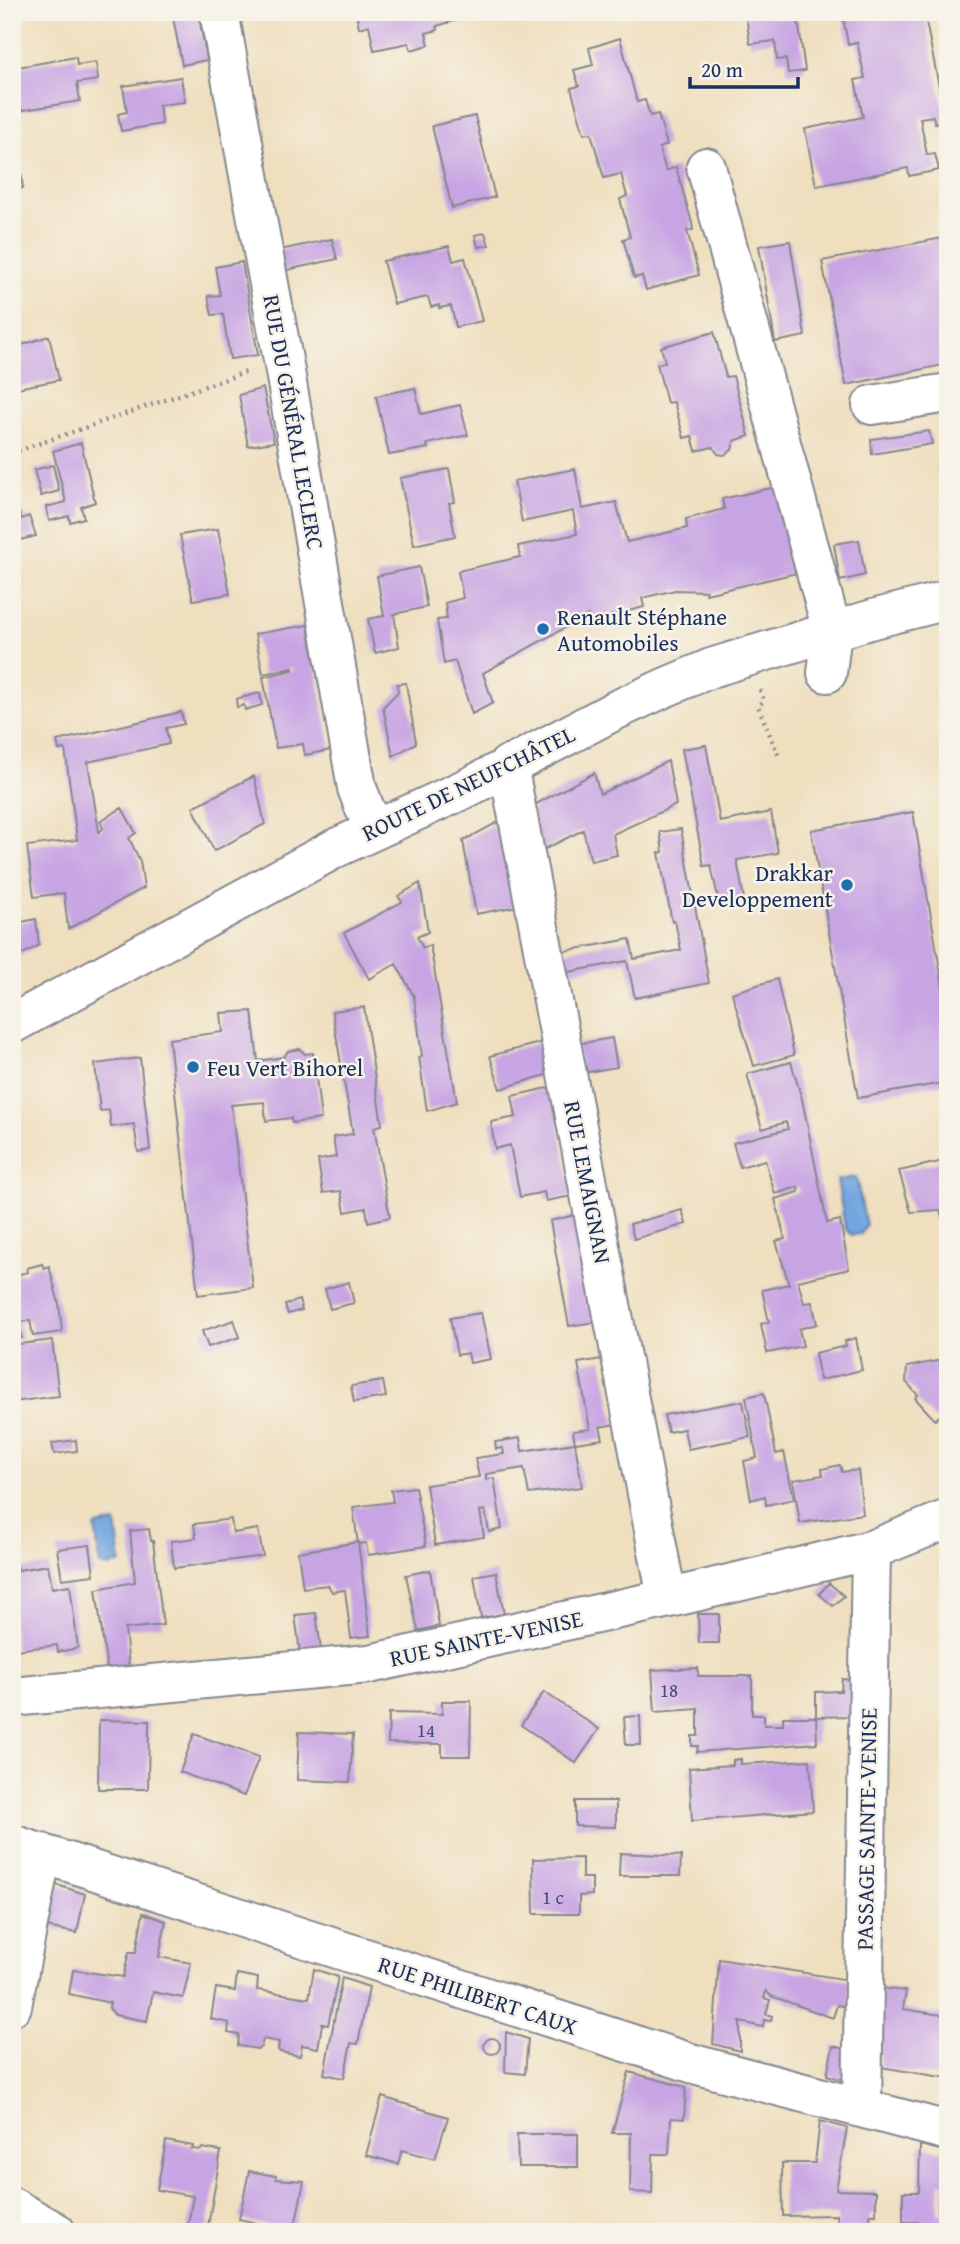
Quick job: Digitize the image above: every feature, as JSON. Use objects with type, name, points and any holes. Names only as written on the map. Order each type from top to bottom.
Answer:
[{"type":"street","name":"RUE DU GÉNÉRAL LECLERC","points":[[219,12],[358,788],[376,829]]},
{"type":"street","points":[[706,167],[832,631],[827,673]]},
{"type":"street","points":[[872,405],[948,393]]},
{"type":"street","name":"ROUTE DE NEUFCHÂTEL","points":[[12,1024],[335,848],[471,786],[652,694],[711,668],[832,631],[948,600]]},
{"type":"street","name":"RUE LEMAIGNAN","points":[[509,765],[667,1598]]},
{"type":"street","name":"RUE SAINTE-VENISE","points":[[12,1697],[369,1664],[870,1550],[948,1519]]},
{"type":"street","name":"PASSAGE SAINTE-VENISE","points":[[862,2108],[870,1550]]},
{"type":"street","points":[[12,2006],[27,1849]]},
{"type":"street","name":"RUE PHILIBERT CAUX","points":[[27,1849],[694,2064],[948,2131]]},
{"type":"street","points":[[12,2207],[56,2232]]},
{"type":"path","points":[[12,453],[283,360]]},
{"type":"path","points":[[750,656],[764,701],[758,706],[779,757]]},
{"type":"water","points":[[856,1177],[866,1225],[861,1234],[851,1235],[845,1228],[837,1180]]},
{"type":"water","points":[[116,1523],[121,1563],[111,1567],[100,1565],[95,1526]]},
{"type":"building","points":[[172,12],[198,12],[207,60],[182,65]]},
{"type":"building","points":[[356,12],[456,12],[457,20],[437,26],[438,30],[426,33],[429,45],[411,50],[409,43],[374,50],[369,25],[359,28]]},
{"type":"building","points":[[756,12],[797,12],[805,71],[788,73],[786,59],[777,60],[775,41],[750,44],[746,15]]},
{"type":"building","points":[[842,12],[924,12],[946,121],[935,123],[933,116],[920,118],[927,155],[935,154],[939,170],[909,176],[908,168],[816,186],[805,129],[863,117],[855,80],[865,78],[857,42],[848,44]]},
{"type":"building","points":[[620,38],[637,102],[645,100],[650,116],[658,114],[667,145],[659,148],[666,171],[676,167],[692,223],[693,230],[687,231],[699,275],[646,290],[642,276],[634,278],[623,239],[630,237],[620,199],[627,196],[621,174],[604,178],[591,133],[584,134],[571,88],[579,86],[574,70],[593,65],[589,48]]},
{"type":"building","points":[[76,57],[77,65],[96,62],[98,80],[77,83],[80,101],[12,112],[12,68]]},
{"type":"building","points":[[181,77],[185,102],[159,105],[162,124],[121,131],[118,114],[127,112],[123,86]]},
{"type":"building","points":[[475,116],[495,197],[452,208],[432,126]]},
{"type":"building","points":[[21,173],[23,188],[12,190],[12,174]]},
{"type":"building","points":[[485,233],[489,245],[478,247],[475,235]]},
{"type":"building","points":[[948,237],[948,364],[846,385],[822,261]]},
{"type":"building","points":[[332,239],[337,259],[278,272],[275,251]]},
{"type":"building","points":[[790,241],[805,336],[775,342],[759,246]]},
{"type":"building","points":[[449,246],[453,261],[465,258],[482,321],[456,327],[451,306],[431,307],[428,297],[394,304],[383,261]]},
{"type":"building","points":[[242,262],[258,355],[230,359],[223,314],[212,315],[208,296],[220,295],[215,267]]},
{"type":"building","points":[[714,332],[726,377],[733,376],[749,436],[734,441],[732,450],[724,455],[718,454],[713,447],[696,451],[692,436],[684,438],[674,402],[667,403],[657,364],[665,362],[661,347]]},
{"type":"building","points":[[49,336],[59,380],[12,389],[12,348]]},
{"type":"building","points":[[263,388],[274,442],[248,446],[239,395]]},
{"type":"building","points":[[415,388],[421,414],[460,405],[468,435],[427,444],[428,448],[389,455],[376,396]]},
{"type":"building","points":[[929,431],[932,444],[872,454],[871,439]]},
{"type":"building","points":[[81,443],[95,502],[81,507],[84,518],[70,522],[69,516],[49,521],[46,507],[66,502],[53,451]]},
{"type":"building","points":[[948,463],[948,505],[947,505],[937,466]]},
{"type":"building","points":[[53,465],[59,491],[41,496],[34,470]]},
{"type":"building","points":[[449,469],[455,502],[449,503],[455,536],[414,545],[400,478]]},
{"type":"building","points":[[575,469],[582,509],[616,502],[627,542],[687,528],[686,519],[724,509],[722,499],[784,485],[801,572],[706,594],[706,591],[675,590],[642,598],[644,607],[590,621],[588,615],[483,673],[493,703],[472,714],[455,661],[444,664],[437,620],[447,619],[445,603],[463,598],[458,571],[520,557],[518,546],[577,534],[573,511],[522,522],[514,481]]},
{"type":"building","points":[[19,512],[21,519],[29,516],[36,536],[12,542],[12,514]]},
{"type":"building","points":[[218,529],[230,594],[193,600],[180,535]]},
{"type":"building","points":[[859,540],[865,575],[840,581],[834,544]]},
{"type":"building","points":[[419,567],[427,607],[394,614],[399,647],[375,653],[368,619],[384,616],[377,576]]},
{"type":"building","points":[[308,625],[331,750],[305,755],[303,744],[276,748],[263,677],[293,668],[263,674],[255,634]]},
{"type":"building","points":[[406,683],[416,743],[393,756],[383,707],[398,692],[397,684]]},
{"type":"building","points":[[260,693],[262,705],[245,710],[244,705],[237,707],[236,699]]},
{"type":"building","points":[[181,712],[184,724],[166,728],[169,744],[88,762],[99,832],[103,829],[100,821],[122,808],[136,833],[129,838],[140,861],[144,888],[68,929],[64,893],[34,897],[27,846],[77,840],[65,749],[59,750],[57,741]]},
{"type":"building","points":[[706,745],[720,822],[771,812],[778,853],[737,860],[744,899],[719,903],[711,865],[704,866],[682,749]]},
{"type":"building","points":[[668,761],[676,805],[613,834],[617,855],[591,861],[583,830],[537,853],[530,815],[536,804],[594,773],[600,794]]},
{"type":"building","points":[[254,776],[265,824],[214,851],[193,807]]},
{"type":"building","points":[[913,812],[948,1016],[948,1082],[858,1098],[811,830]]},
{"type":"building","points":[[496,823],[503,824],[518,906],[476,914],[463,841]]},
{"type":"building","points":[[681,829],[709,983],[635,998],[627,961],[558,974],[554,953],[630,939],[634,959],[681,950],[675,921],[672,922],[659,853],[663,852],[660,832]]},
{"type":"building","points":[[420,883],[428,932],[417,937],[423,948],[430,945],[457,1102],[427,1111],[414,996],[396,964],[369,979],[344,933],[402,902],[398,896]]},
{"type":"building","points":[[16,911],[17,923],[36,919],[39,945],[12,960],[12,913]]},
{"type":"building","points":[[777,979],[794,1055],[754,1066],[732,993]]},
{"type":"building","points":[[364,1007],[382,1125],[374,1127],[390,1217],[368,1222],[366,1208],[345,1212],[341,1191],[323,1193],[318,1160],[336,1157],[333,1137],[353,1134],[332,1011]]},
{"type":"building","points":[[252,1011],[258,1061],[284,1057],[288,1051],[300,1049],[305,1054],[313,1053],[321,1119],[292,1123],[291,1118],[266,1121],[264,1102],[231,1105],[253,1288],[198,1295],[169,1039],[223,1032],[221,1013]]},
{"type":"building","points":[[612,1038],[617,1067],[582,1073],[577,1044]]},
{"type":"building","points":[[543,1042],[549,1074],[500,1089],[490,1056]]},
{"type":"building","points":[[140,1058],[150,1150],[138,1152],[134,1124],[111,1127],[109,1110],[100,1111],[95,1064]]},
{"type":"building","points":[[791,1062],[802,1099],[827,1223],[840,1220],[849,1269],[798,1281],[804,1303],[812,1302],[817,1324],[799,1329],[803,1346],[767,1353],[761,1324],[769,1322],[762,1290],[789,1284],[776,1241],[785,1239],[775,1199],[799,1192],[798,1187],[775,1194],[765,1160],[740,1167],[733,1143],[788,1129],[786,1122],[762,1129],[747,1074]]},
{"type":"building","points":[[552,1087],[572,1196],[546,1201],[544,1192],[520,1197],[510,1145],[495,1149],[491,1122],[516,1117],[512,1096]]},
{"type":"building","points":[[948,1160],[947,1235],[940,1210],[911,1212],[899,1171]]},
{"type":"building","points":[[682,1210],[686,1224],[634,1239],[630,1224]]},
{"type":"building","points":[[575,1215],[595,1322],[569,1326],[550,1221]]},
{"type":"building","points":[[42,1264],[44,1268],[49,1266],[59,1304],[62,1332],[33,1336],[30,1320],[18,1323],[22,1338],[12,1339],[12,1276],[28,1272],[27,1268]]},
{"type":"building","points":[[349,1282],[354,1303],[330,1309],[325,1289]]},
{"type":"building","points":[[299,1300],[302,1310],[288,1314],[285,1305]]},
{"type":"building","points":[[481,1313],[491,1359],[470,1363],[468,1353],[457,1355],[450,1318]]},
{"type":"building","points":[[234,1320],[240,1337],[208,1347],[202,1331]]},
{"type":"building","points":[[856,1338],[862,1370],[820,1380],[815,1353],[846,1346],[845,1341]]},
{"type":"building","points":[[52,1340],[59,1396],[12,1402],[12,1345]]},
{"type":"building","points":[[602,1359],[615,1424],[600,1427],[603,1439],[575,1443],[573,1431],[590,1429],[578,1363]]},
{"type":"building","points":[[947,1359],[948,1408],[935,1420],[915,1398],[918,1395],[906,1382],[907,1367]]},
{"type":"building","points":[[383,1381],[386,1397],[354,1402],[351,1386]]},
{"type":"building","points":[[764,1393],[776,1454],[784,1452],[794,1499],[766,1505],[765,1496],[751,1500],[744,1461],[757,1458],[746,1397]]},
{"type":"building","points":[[743,1401],[750,1437],[688,1449],[684,1429],[668,1432],[664,1415]]},
{"type":"building","points":[[520,1438],[522,1451],[575,1443],[582,1487],[529,1494],[524,1468],[486,1474],[486,1480],[494,1478],[502,1529],[489,1532],[485,1510],[480,1511],[484,1537],[435,1545],[426,1485],[479,1477],[475,1458],[504,1454],[503,1448],[496,1449],[495,1442]]},
{"type":"building","points":[[76,1440],[77,1451],[54,1454],[52,1443]]},
{"type":"building","points":[[840,1465],[842,1472],[858,1470],[863,1514],[800,1523],[793,1480],[823,1475],[822,1469]]},
{"type":"building","points":[[415,1487],[426,1546],[368,1555],[366,1543],[358,1544],[353,1507],[393,1502],[391,1490]]},
{"type":"building","points":[[231,1519],[233,1533],[258,1529],[263,1556],[174,1568],[171,1541],[196,1538],[194,1524]]},
{"type":"building","points":[[149,1529],[153,1541],[163,1625],[125,1629],[129,1668],[107,1670],[96,1589],[135,1582],[130,1531]]},
{"type":"building","points":[[358,1542],[370,1636],[351,1638],[345,1590],[332,1592],[328,1585],[303,1588],[298,1552]]},
{"type":"building","points":[[90,1545],[94,1575],[62,1579],[57,1549]]},
{"type":"building","points":[[48,1565],[52,1588],[70,1585],[78,1648],[58,1652],[57,1645],[16,1650],[12,1621],[12,1567],[17,1566],[18,1570]]},
{"type":"building","points":[[430,1570],[439,1626],[418,1631],[406,1575]]},
{"type":"building","points":[[496,1572],[504,1614],[481,1618],[474,1576]]},
{"type":"building","points":[[829,1583],[844,1596],[833,1606],[819,1594]]},
{"type":"building","points":[[316,1613],[321,1649],[300,1652],[295,1615]]},
{"type":"building","points":[[698,1614],[719,1614],[719,1643],[699,1643]]},
{"type":"building","points":[[698,1668],[698,1676],[752,1676],[752,1715],[764,1715],[764,1725],[783,1725],[783,1717],[816,1717],[817,1743],[697,1752],[698,1746],[692,1746],[692,1736],[698,1736],[698,1709],[655,1712],[652,1670]]},
{"type":"building","points":[[842,1679],[851,1680],[851,1716],[816,1717],[816,1692],[841,1691]]},
{"type":"building","points":[[544,1692],[599,1729],[576,1763],[521,1725]]},
{"type":"building","points":[[442,1701],[471,1701],[470,1756],[442,1756],[442,1744],[388,1743],[389,1713],[442,1714]]},
{"type":"building","points":[[640,1716],[641,1745],[626,1745],[624,1717]]},
{"type":"building","points":[[99,1720],[149,1721],[148,1789],[98,1789]]},
{"type":"building","points":[[299,1732],[353,1734],[350,1782],[297,1780]]},
{"type":"building","points":[[194,1734],[259,1757],[244,1796],[180,1772]]},
{"type":"building","points":[[741,1759],[741,1764],[810,1760],[813,1811],[692,1821],[689,1768],[733,1765],[733,1760]]},
{"type":"building","points":[[575,1801],[616,1801],[616,1827],[575,1826]]},
{"type":"building","points":[[620,1853],[681,1856],[680,1876],[619,1876]]},
{"type":"building","points":[[582,1858],[582,1878],[592,1878],[592,1895],[579,1896],[579,1914],[534,1914],[533,1859]]},
{"type":"building","points":[[54,1884],[85,1894],[77,1933],[46,1927]]},
{"type":"building","points":[[143,1913],[166,1921],[159,1957],[191,1963],[183,1998],[153,1992],[147,2021],[115,2015],[109,2008],[110,2003],[69,1994],[73,1970],[123,1977],[129,1952],[136,1952]]},
{"type":"building","points":[[719,1959],[849,1980],[850,2008],[837,2005],[833,2018],[771,1996],[766,1991],[764,1998],[770,2000],[766,2014],[772,2016],[771,2021],[764,2020],[763,2027],[740,2022],[740,2051],[713,2044]]},
{"type":"building","points":[[314,1969],[338,1977],[328,2025],[322,2024],[318,2048],[302,2045],[300,2056],[280,2052],[279,2042],[263,2039],[258,2049],[238,2046],[239,2035],[228,2033],[229,2023],[211,2019],[216,1988],[235,1991],[237,1974],[258,1978],[257,1990],[309,1998]]},
{"type":"building","points":[[342,1978],[369,1987],[358,2044],[351,2043],[344,2078],[324,2074]]},
{"type":"building","points":[[881,1988],[906,1991],[903,2009],[948,2016],[948,2078],[880,2067]]},
{"type":"building","points":[[506,2032],[528,2039],[525,2074],[505,2072]]},
{"type":"building","points":[[489,2038],[495,2038],[500,2046],[498,2052],[489,2054],[484,2049],[484,2043]]},
{"type":"building","points":[[833,2046],[849,2050],[849,2082],[827,2075]]},
{"type":"building","points":[[629,2072],[686,2087],[684,2119],[671,2118],[669,2154],[653,2154],[652,2193],[630,2192],[631,2133],[612,2133]]},
{"type":"building","points":[[382,2097],[448,2117],[435,2159],[402,2150],[398,2164],[366,2155]]},
{"type":"building","points":[[820,2121],[847,2128],[836,2190],[876,2191],[876,2214],[870,2214],[869,2232],[838,2232],[837,2215],[783,2216],[782,2163],[815,2163]]},
{"type":"building","points":[[517,2134],[578,2134],[578,2167],[518,2167]]},
{"type":"building","points":[[166,2141],[193,2146],[192,2149],[221,2151],[207,2232],[187,2232],[193,2196],[157,2190]]},
{"type":"building","points":[[920,2145],[948,2152],[948,2232],[918,2232],[918,2222],[903,2222],[903,2192],[919,2192]],"holes":[[[940,2182],[944,2183],[945,2213],[938,2213]]]},
{"type":"building","points":[[249,2171],[276,2176],[276,2179],[304,2181],[294,2232],[274,2232],[275,2227],[239,2219]]},
{"type":"place","name":"Renault Stéphane Automobiles","points":[[543,629]]},
{"type":"place","name":"Drakkar Developpement","points":[[847,885]]},
{"type":"place","name":"Feu Vert Bihorel","points":[[193,1067]]}]
